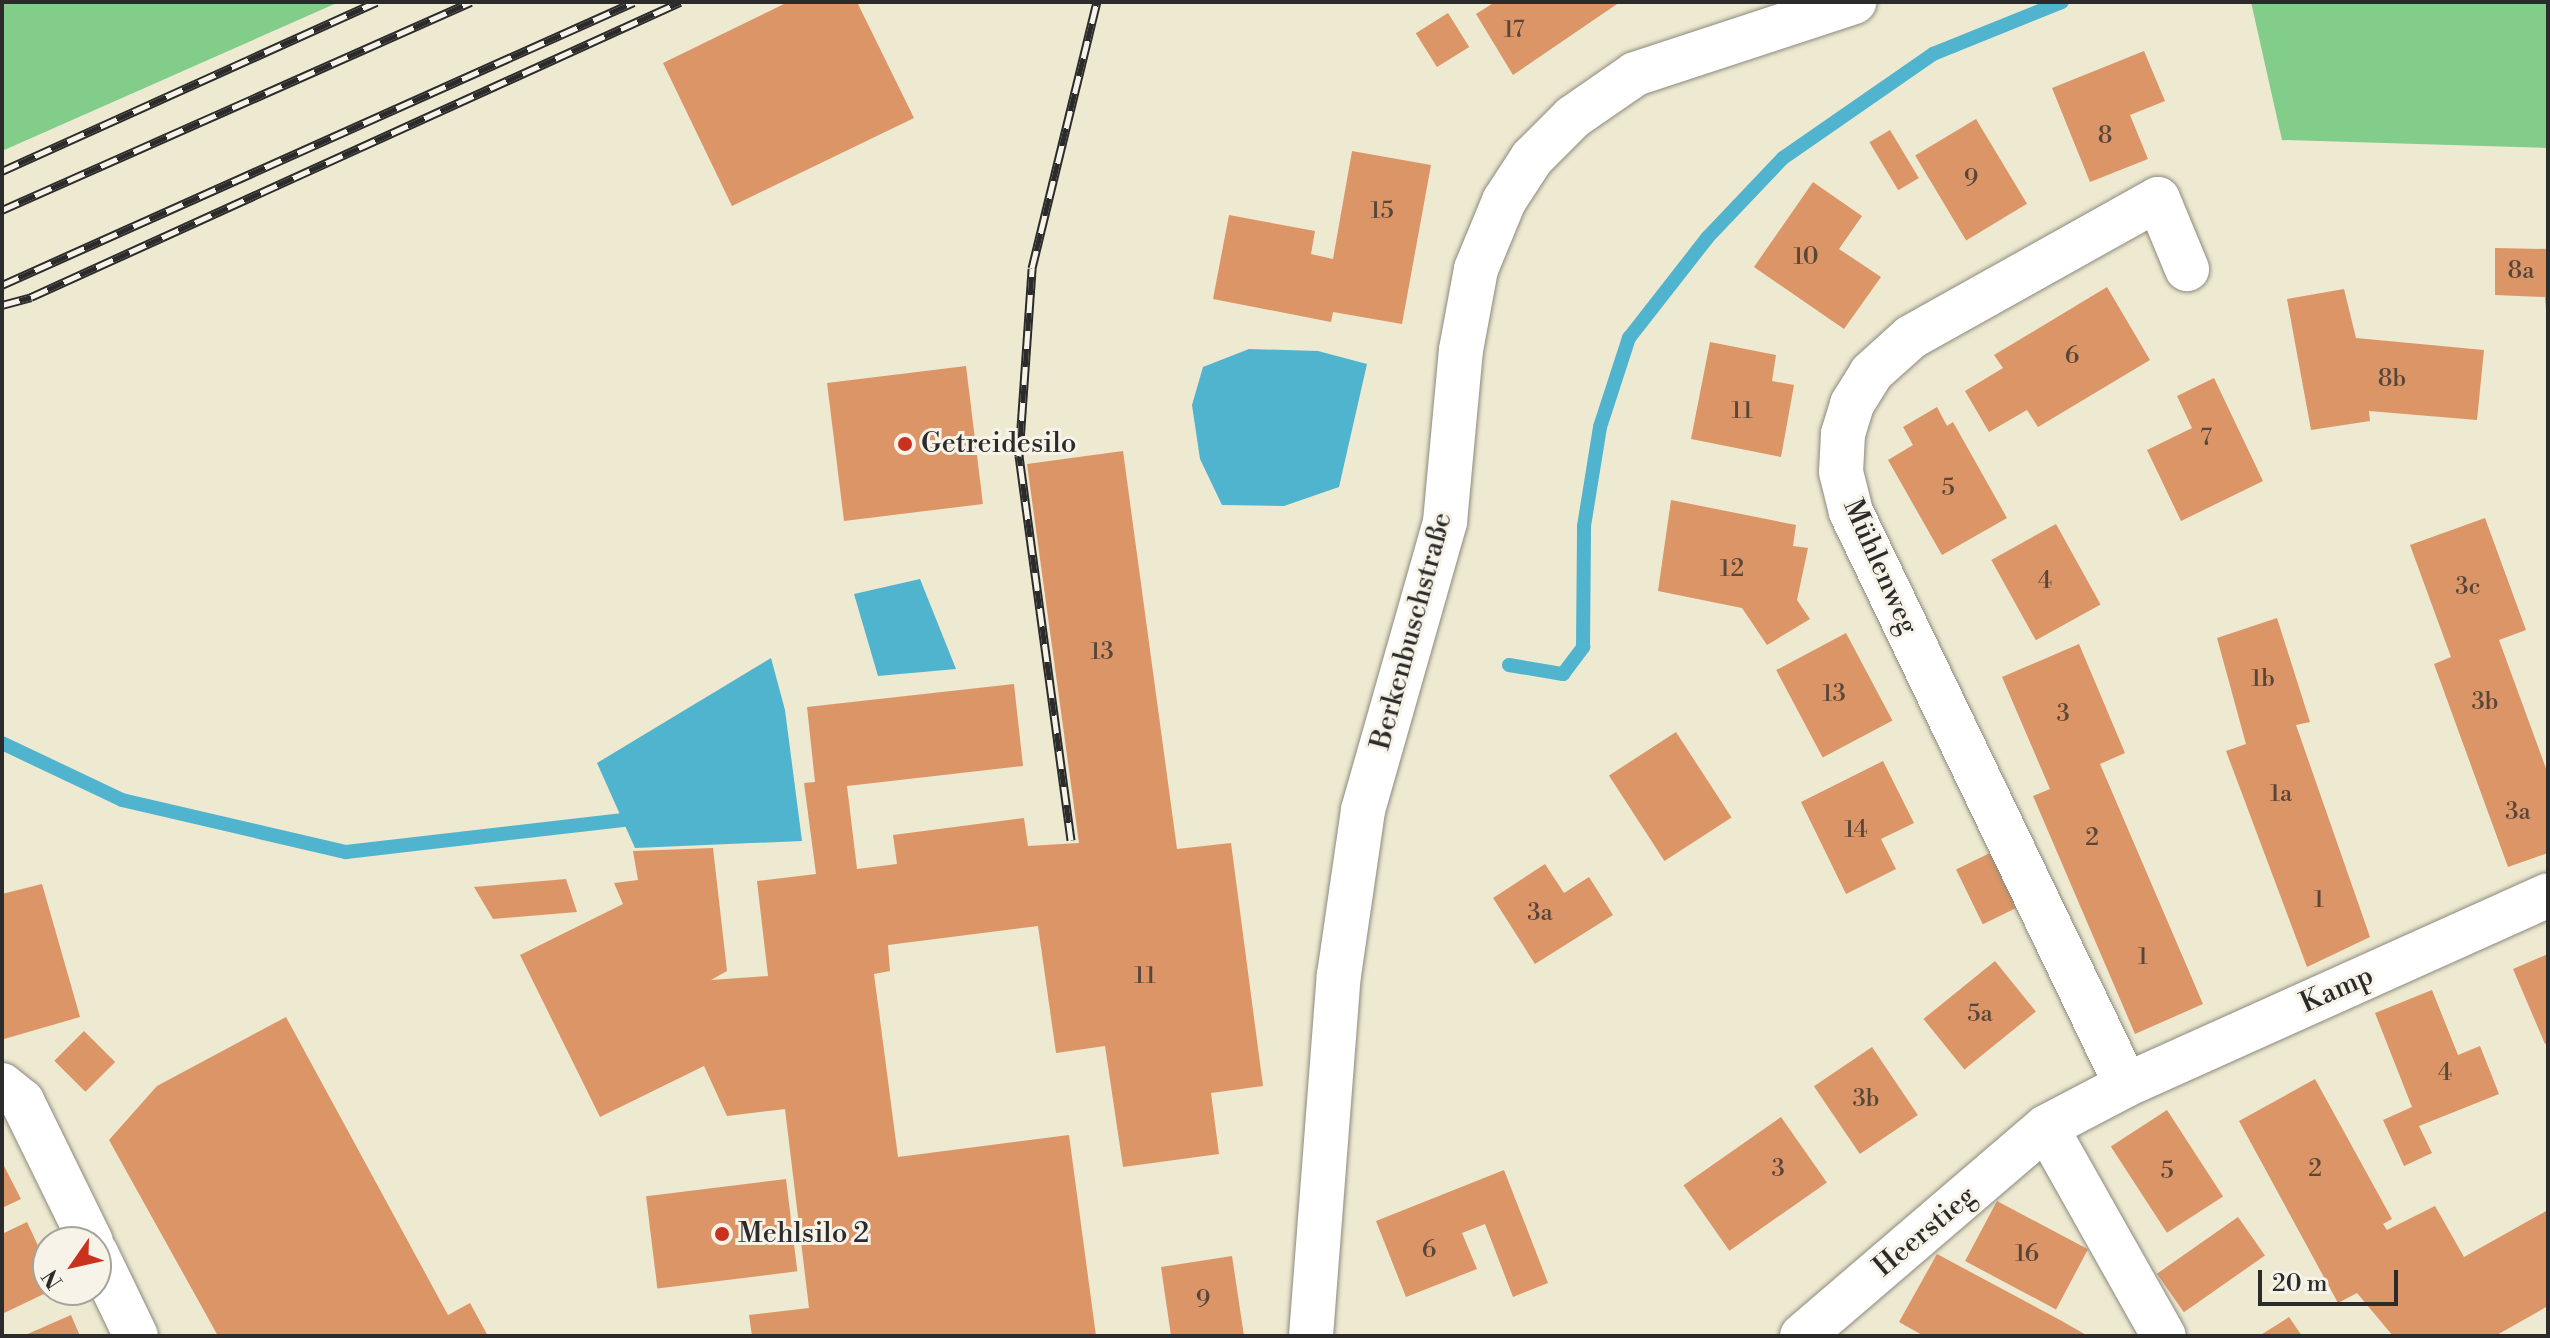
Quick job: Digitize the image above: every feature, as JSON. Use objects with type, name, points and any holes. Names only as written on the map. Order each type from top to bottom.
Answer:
[{"type":"street","name":"Berkenbuschstraße","points":[[1311,1336],[1339,975],[1363,810],[1445,522],[1461,350],[1476,269],[1504,201],[1532,158],[1573,117],[1635,74],[1854,2]]},
{"type":"street","name":"Mühlenweg","points":[[2126,1085],[1851,512],[1841,472],[1843,434],[1852,404],[1871,373],[1911,337],[2158,199],[2187,269]]},
{"type":"street","name":"Kamp","points":[[2126,1085],[2548,895]]},
{"type":"street","points":[[2,1085],[22,1101],[83,1226]]},
{"type":"street","name":"Heerstieg","points":[[1802,1336],[2046,1127],[2126,1085]]},
{"type":"street","points":[[2046,1127],[2164,1336]]},
{"type":"street","points":[[112,1286],[136,1336]]},
{"type":"green space","points":[[2,2],[339,2],[2,151]]},
{"type":"green space","points":[[2251,2],[2548,2],[2548,148],[2282,140]]},
{"type":"water","points":[[1249,349],[1318,351],[1367,364],[1339,487],[1284,506],[1222,505],[1200,459],[1192,405],[1203,367]]},
{"type":"water","points":[[920,579],[956,669],[878,676],[854,594]]},
{"type":"water","points":[[771,658],[785,710],[802,841],[635,848],[597,763]]},
{"type":"building","points":[[788,2],[857,2],[914,118],[732,206],[663,63]]},
{"type":"building","points":[[1495,2],[1620,2],[1513,75],[1476,14]]},
{"type":"building","points":[[1448,13],[1469,47],[1437,67],[1416,33]]},
{"type":"building","points":[[2144,51],[2165,101],[2130,115],[2148,159],[2090,182],[2052,88]]},
{"type":"building","points":[[1976,119],[2027,204],[1966,240],[1915,156]]},
{"type":"building","points":[[1890,130],[1919,178],[1898,190],[1869,142]]},
{"type":"building","points":[[1352,151],[1431,165],[1402,324],[1333,312],[1331,322],[1213,299],[1229,215],[1315,231],[1311,254],[1333,259]]},
{"type":"building","points":[[1813,182],[1862,216],[1839,249],[1881,277],[1844,329],[1754,267]]},
{"type":"building","points":[[2495,248],[2548,249],[2548,337],[2545,297],[2495,295]]},
{"type":"building","points":[[2107,287],[2150,360],[2038,427],[2027,410],[1989,432],[1965,391],[2003,368],[1994,355]]},
{"type":"building","points":[[2344,289],[2356,338],[2484,350],[2477,420],[2369,411],[2370,421],[2311,430],[2287,299]]},
{"type":"building","points":[[1710,342],[1776,355],[1772,381],[1794,385],[1781,457],[1691,439]]},
{"type":"building","name":"Getreidesilo","points":[[966,366],[983,504],[844,521],[827,383]]},
{"type":"building","points":[[2214,378],[2263,481],[2181,521],[2147,450],[2192,428],[2177,396]]},
{"type":"building","points":[[1937,407],[1947,426],[1953,422],[2007,518],[1942,555],[1888,460],[1913,445],[1903,427]]},
{"type":"building","points":[[1123,451],[1177,849],[1231,843],[1263,1086],[1211,1093],[1219,1154],[1123,1167],[1105,1046],[1056,1053],[1038,926],[888,945],[890,971],[874,974],[898,1157],[1069,1135],[1096,1336],[752,1336],[749,1315],[809,1308],[785,1109],[727,1116],[704,1066],[600,1117],[520,955],[623,904],[614,883],[638,880],[633,851],[713,848],[727,971],[711,980],[768,976],[757,881],[816,874],[804,783],[815,782],[807,707],[1014,684],[1023,766],[847,786],[857,869],[897,864],[893,835],[1024,818],[1028,846],[1079,843],[1027,464]]},
{"type":"building","points":[[1671,500],[1796,525],[1793,546],[1808,548],[1797,600],[1810,619],[1767,645],[1742,608],[1658,591]]},
{"type":"building","points":[[2485,518],[2526,630],[2499,640],[2548,774],[2548,853],[2508,867],[2434,664],[2451,657],[2410,545]]},
{"type":"building","points":[[2056,524],[2101,604],[2036,640],[1991,560]]},
{"type":"building","points":[[2277,618],[2310,722],[2296,725],[2370,937],[2307,967],[2226,751],[2246,744],[2217,638]]},
{"type":"building","points":[[1846,633],[1892,720],[1823,758],[1776,670]]},
{"type":"building","points":[[2079,644],[2125,753],[2100,764],[2203,1004],[2135,1034],[2033,796],[2050,789],[2002,677]]},
{"type":"building","points":[[1676,732],[1732,818],[1664,861],[1609,776]]},
{"type":"building","points":[[1883,761],[1914,823],[1881,839],[1896,869],[1846,894],[1801,802]]},
{"type":"building","points":[[1992,852],[2019,907],[1983,924],[1956,870]]},
{"type":"building","points":[[1545,864],[1564,893],[1589,877],[1613,915],[1535,964],[1493,898]]},
{"type":"building","points":[[566,879],[577,912],[493,919],[474,887]]},
{"type":"building","points":[[42,884],[80,1017],[4,1039],[2,894]]},
{"type":"building","points":[[2548,954],[2548,1043],[2545,1044],[2513,969]]},
{"type":"building","points":[[1995,961],[2036,1012],[1964,1069],[1924,1019]]},
{"type":"building","points":[[2432,990],[2458,1055],[2480,1046],[2499,1094],[2419,1126],[2432,1153],[2404,1166],[2383,1120],[2412,1107],[2375,1013]]},
{"type":"building","points":[[286,1017],[448,1315],[470,1303],[488,1336],[218,1336],[109,1140],[157,1086]]},
{"type":"building","points":[[84,1031],[115,1062],[85,1092],[54,1061]]},
{"type":"building","points":[[1872,1047],[1918,1115],[1860,1154],[1814,1086]]},
{"type":"building","points":[[2315,1079],[2392,1219],[2383,1224],[2387,1230],[2435,1206],[2464,1257],[2548,1210],[2548,1306],[2495,1336],[2393,1336],[2357,1293],[2338,1303],[2239,1121]]},
{"type":"building","points":[[2167,1110],[2223,1196],[2167,1233],[2111,1146]]},
{"type":"building","points":[[1781,1117],[1827,1183],[1729,1251],[1684,1185]]},
{"type":"building","points":[[2,1162],[21,1199],[2,1208]]},
{"type":"building","points":[[1504,1170],[1548,1283],[1513,1297],[1485,1224],[1462,1233],[1477,1269],[1406,1297],[1376,1221]]},
{"type":"building","name":"Mehlsilo 2","points":[[786,1179],[797,1271],[657,1288],[646,1196]]},
{"type":"building","points":[[1997,1201],[2088,1249],[2056,1309],[1965,1261]]},
{"type":"building","points":[[2238,1217],[2265,1256],[2184,1312],[2157,1274]]},
{"type":"building","points":[[27,1222],[32,1233],[32,1300],[2,1314],[2,1234]]},
{"type":"building","points":[[1937,1254],[2088,1336],[1924,1336],[1899,1322]]},
{"type":"building","points":[[1232,1256],[1244,1336],[1171,1336],[1161,1267]]},
{"type":"building","points":[[71,1315],[80,1336],[23,1336]]},
{"type":"building","points":[[2289,1317],[2302,1336],[2259,1336]]},
{"type":"waterway","points":[[1509,665],[1563,674],[1583,647],[1584,526],[1600,427],[1629,338],[1707,238],[1783,158],[1933,54],[2062,2]]},
{"type":"waterway","points":[[2,743],[122,800],[346,852],[623,820],[636,810]]},
{"type":"railway","points":[[2,171],[377,2]]},
{"type":"railway","points":[[2,210],[471,2]]},
{"type":"railway","points":[[2,285],[634,2]]},
{"type":"railway","points":[[2,305],[31,297],[680,2]]},
{"type":"railway","points":[[1071,840],[1019,456],[1032,268],[1097,2]]},
{"type":"place","name":"Getreidesilo","points":[[905,444]]},
{"type":"place","name":"Mehlsilo 2","points":[[722,1234]]}]
